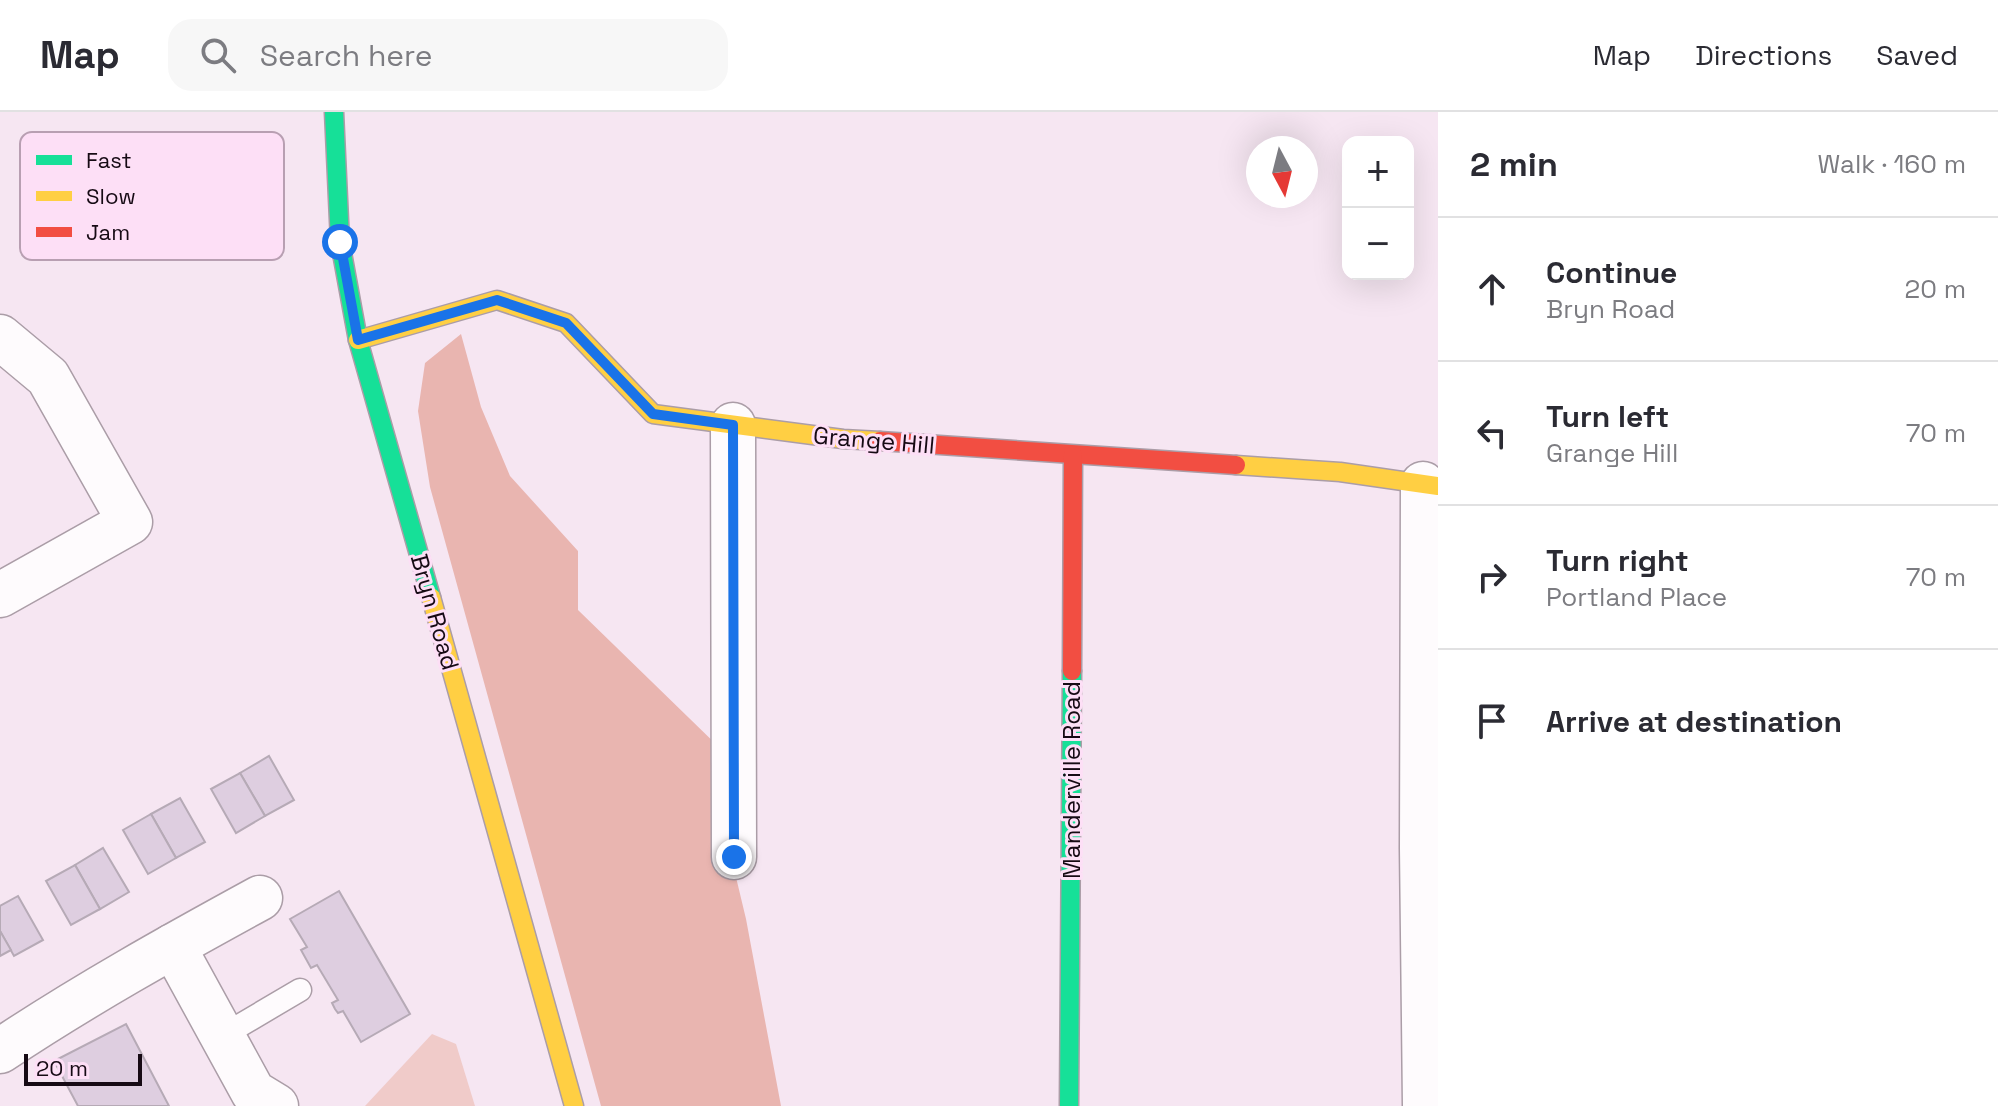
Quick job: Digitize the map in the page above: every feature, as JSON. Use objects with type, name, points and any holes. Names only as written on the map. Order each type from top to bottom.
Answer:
[{"type":"street","name":"Bryn Road","points":[[334,112],[340,242],[358,340],[574,1106]]},
{"type":"street","name":"Grange Hill","points":[[358,340],[497,300],[566,323],[653,414],[843,439],[1340,472],[1431,485]]},
{"type":"street","points":[[0,337],[48,377],[130,522],[0,595]]},
{"type":"street","points":[[733,425],[734,857]]},
{"type":"street","name":"Manderville Road","points":[[1069,1106],[1073,455]]},
{"type":"street","points":[[1425,1106],[1422,848],[1431,485]]},
{"type":"street","points":[[0,1051],[45,1021],[260,898]]},
{"type":"street","points":[[173,946],[253,1092],[276,1106]]},
{"type":"lane","points":[[222,1036],[300,990]]},
{"type":"shaded area","points":[[461,334],[481,407],[510,476],[578,551],[578,610],[725,753],[724,827],[746,919],[781,1106],[601,1106],[430,487],[418,411],[425,363]]},
{"type":"shaded area","points":[[432,1034],[456,1044],[475,1106],[365,1106]]},
{"type":"building","points":[[269,756],[294,800],[265,816],[240,773]]},
{"type":"building","points":[[240,773],[265,816],[236,833],[211,789]]},
{"type":"building","points":[[180,798],[205,842],[176,858],[151,814]]},
{"type":"building","points":[[151,814],[176,858],[148,874],[123,830]]},
{"type":"building","points":[[103,848],[129,892],[100,909],[75,865]]},
{"type":"building","points":[[75,865],[100,909],[71,925],[46,881]]},
{"type":"building","points":[[339,891],[410,1014],[361,1042],[343,1011],[338,1013],[335,1009],[332,1003],[338,1000],[317,965],[311,968],[301,950],[307,947],[290,919]]},
{"type":"building","points":[[18,896],[43,940],[14,956],[0,931],[0,906]]},
{"type":"building","points":[[0,931],[11,950],[0,956]]},
{"type":"building","points":[[126,1024],[169,1106],[78,1106],[54,1061]]},
{"type":"traffic: fast","points":[[334,112],[340,242],[358,340],[431,597]]},
{"type":"traffic: fast","points":[[1069,1106],[1072,671]]},
{"type":"traffic: slow","points":[[358,340],[497,300],[566,323],[653,414],[880,441]]},
{"type":"traffic: slow","points":[[1236,465],[1340,472],[1438,486]]},
{"type":"traffic: slow","points":[[431,597],[574,1106]]},
{"type":"traffic: jam","points":[[880,441],[1236,465]]},
{"type":"traffic: jam","points":[[1072,671],[1073,455]]},
{"type":"route","points":[[340,242],[358,340],[497,300],[566,323],[653,414],[733,425],[734,857]]}]
